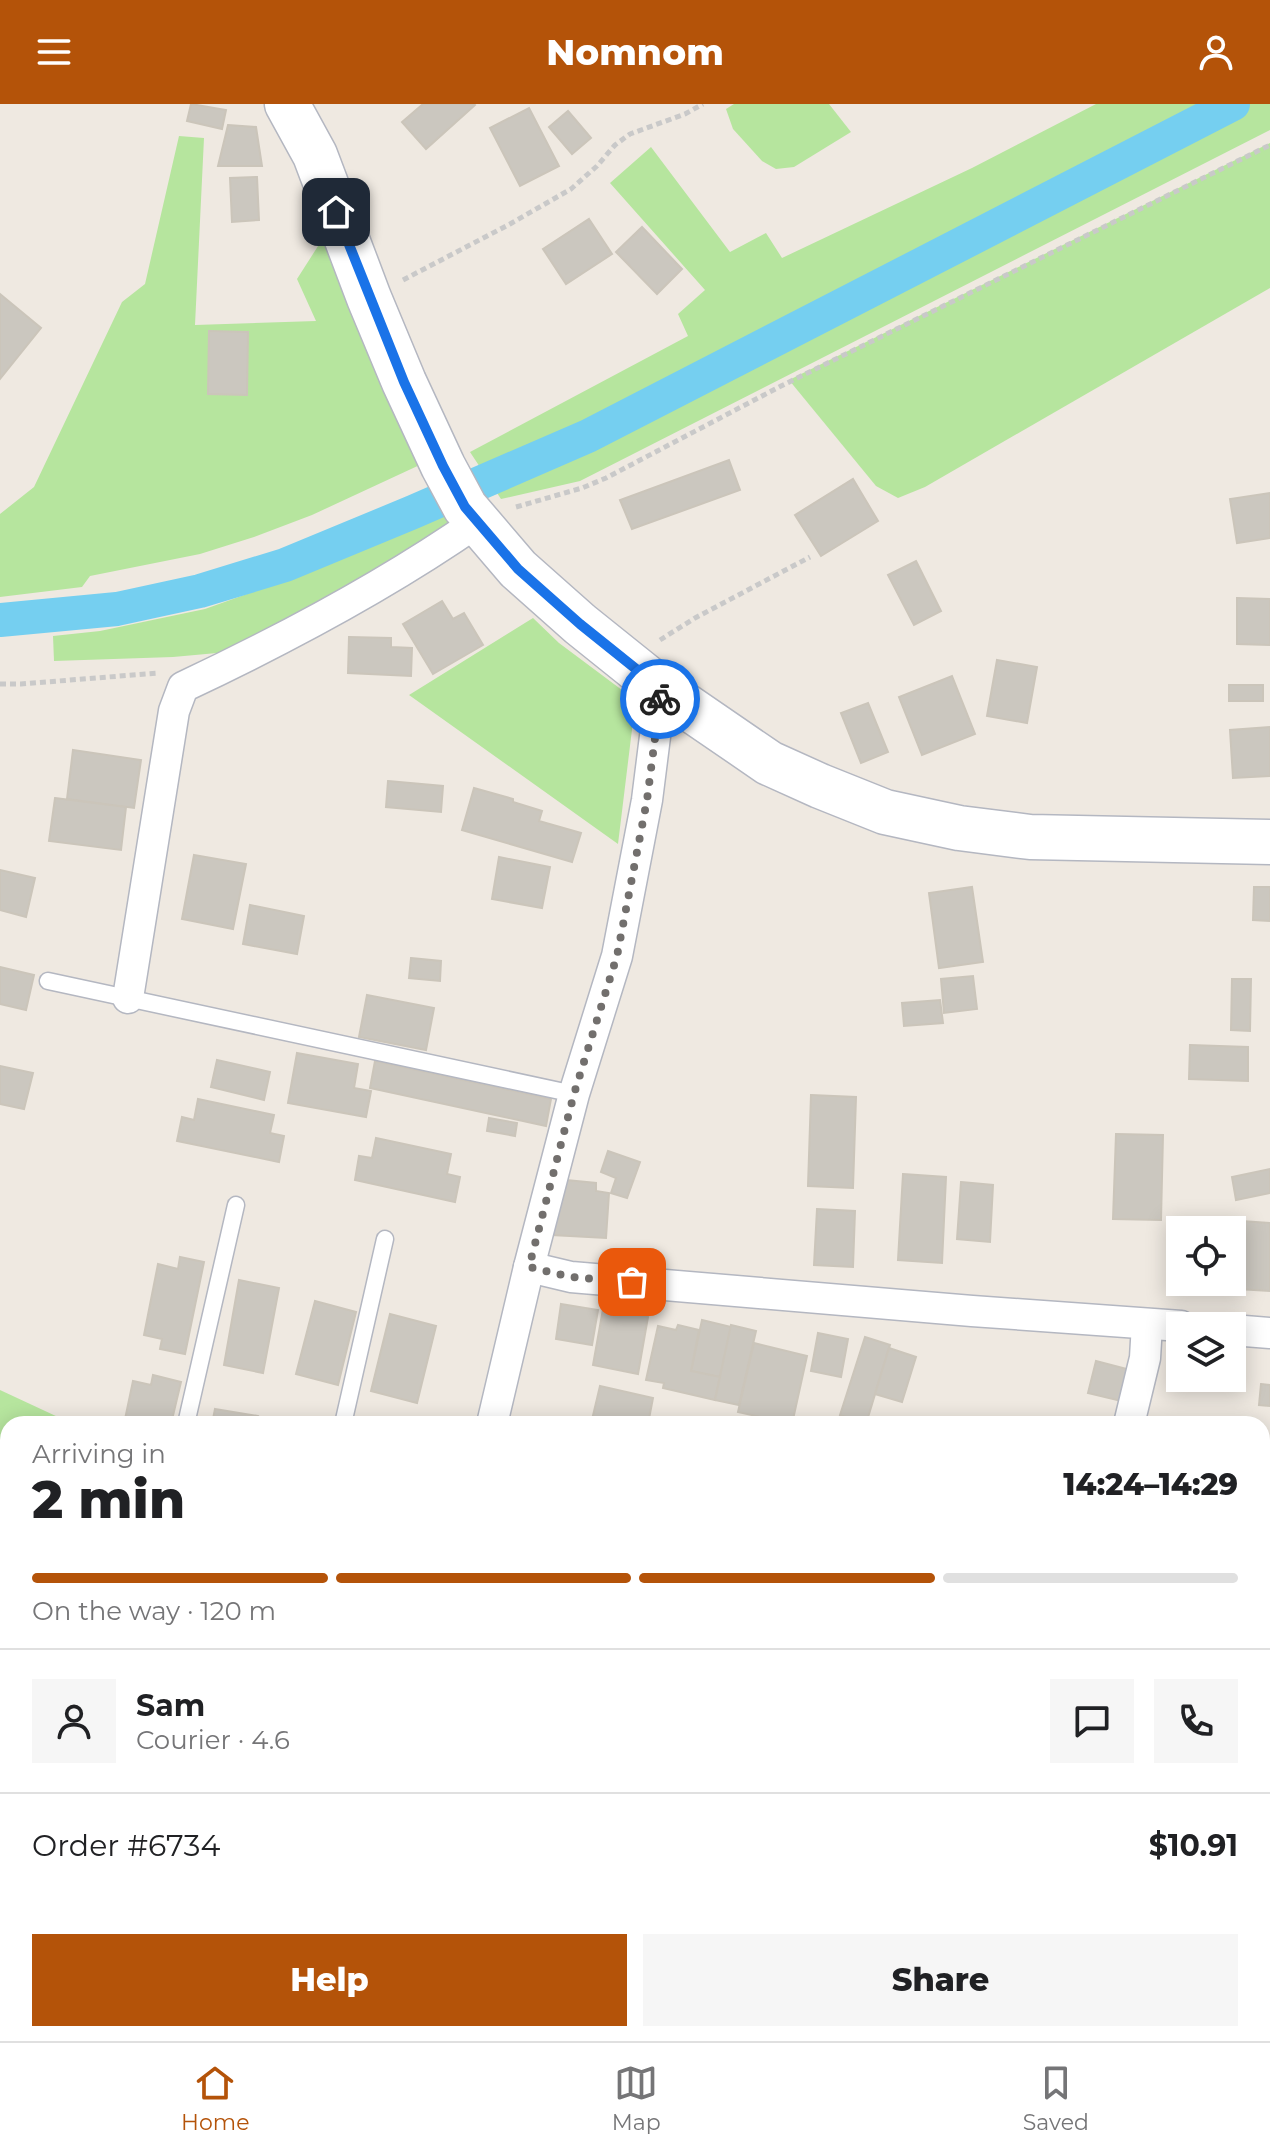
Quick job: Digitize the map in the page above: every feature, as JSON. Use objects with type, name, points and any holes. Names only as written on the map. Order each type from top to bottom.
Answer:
[{"type":"main road","points":[[287,104],[315,155],[404,382],[443,466],[471,515],[518,569],[647,678],[769,763],[885,812],[959,828],[1030,837],[1270,842]]},
{"type":"street","points":[[128,998],[174,711],[183,687],[346,606],[438,550],[471,515]]},
{"type":"street","points":[[494,1416],[574,1094],[617,956],[647,800],[647,678]]},
{"type":"street","points":[[529,1267],[571,1277],[1166,1325]]},
{"type":"street","points":[[1131,1416],[1145,1358],[1147,1324]]},
{"type":"street","points":[[1246,1331],[1270,1333]]},
{"type":"lane","points":[[48,981],[574,1094]]},
{"type":"lane","points":[[188,1416],[236,1205]]},
{"type":"lane","points":[[345,1416],[385,1239]]},
{"type":"path","points":[[369,298],[571,189],[630,134],[685,114],[703,104]]},
{"type":"path","points":[[471,515],[515,508],[606,478],[781,386],[1270,145]]},
{"type":"path","points":[[647,678],[657,642],[810,557]]},
{"type":"path","points":[[0,684],[163,672]]},
{"type":"green space","points":[[734,104],[829,104],[851,132],[794,167],[776,169],[762,161],[733,129],[726,109]]},
{"type":"green space","points":[[1096,104],[1270,104],[1270,130],[580,481],[501,499],[470,452],[688,336],[678,314],[705,290],[610,183],[651,147],[730,252],[766,233],[782,258],[972,168]]},
{"type":"green space","points":[[179,136],[204,138],[195,325],[316,321],[297,279],[327,232],[424,463],[312,515],[254,537],[200,554],[90,576],[82,587],[0,597],[0,514],[34,487],[122,302],[145,284]]},
{"type":"green space","points":[[1270,143],[1270,288],[925,487],[898,498],[876,486],[789,380]]},
{"type":"green space","points":[[451,511],[452,525],[435,542],[228,652],[54,661],[53,636],[100,631],[205,609],[311,571]]},
{"type":"green space","points":[[533,618],[559,643],[630,696],[635,705],[618,844],[409,695]]},
{"type":"green space","points":[[0,1390],[56,1416],[0,1416]]},
{"type":"building","points":[[191,104],[226,110],[222,129],[187,121]]},
{"type":"building","points":[[423,104],[475,105],[426,149],[402,122]]},
{"type":"building","points":[[529,108],[559,166],[520,186],[490,128]]},
{"type":"building","points":[[568,111],[591,138],[572,154],[549,127]]},
{"type":"building","points":[[228,125],[256,127],[262,166],[218,166]]},
{"type":"building","points":[[257,177],[259,220],[232,222],[230,178]]},
{"type":"building","points":[[589,219],[612,254],[566,284],[543,249]]},
{"type":"building","points":[[642,227],[682,269],[657,294],[616,252]]},
{"type":"building","points":[[0,294],[41,328],[0,379]]},
{"type":"building","points":[[209,331],[248,332],[247,395],[208,394]]},
{"type":"building","points":[[729,460],[740,490],[632,529],[620,500]]},
{"type":"building","points":[[853,479],[878,521],[821,556],[795,515]]},
{"type":"building","points":[[1270,493],[1270,538],[1237,543],[1230,499]]},
{"type":"building","points":[[916,561],[941,611],[914,625],[888,575]]},
{"type":"building","points":[[1237,598],[1270,599],[1270,645],[1237,644]]},
{"type":"building","points":[[442,601],[453,619],[464,613],[483,645],[433,674],[403,624]]},
{"type":"building","points":[[349,637],[391,638],[391,647],[412,648],[411,676],[348,673]]},
{"type":"building","points":[[997,660],[1037,667],[1027,723],[987,716]]},
{"type":"building","points":[[952,676],[975,734],[922,755],[899,697]]},
{"type":"building","points":[[1229,685],[1263,685],[1263,701],[1229,701]]},
{"type":"building","points":[[868,703],[888,752],[861,763],[841,713]]},
{"type":"building","points":[[1270,727],[1270,776],[1233,778],[1230,730]]},
{"type":"building","points":[[73,750],[141,760],[134,808],[67,799]]},
{"type":"building","points":[[388,781],[443,786],[441,812],[386,807]]},
{"type":"building","points":[[474,788],[542,811],[539,821],[581,833],[572,862],[462,830]]},
{"type":"building","points":[[55,798],[126,807],[121,850],[49,841]]},
{"type":"building","points":[[194,855],[246,864],[233,929],[182,919]]},
{"type":"building","points":[[499,857],[550,867],[542,908],[492,899]]},
{"type":"building","points":[[0,870],[35,878],[26,917],[0,910]]},
{"type":"building","points":[[972,887],[983,962],[939,968],[929,893]]},
{"type":"building","points":[[1254,887],[1270,887],[1270,921],[1253,920]]},
{"type":"building","points":[[250,905],[304,916],[297,954],[243,944]]},
{"type":"building","points":[[411,958],[441,961],[440,981],[409,978]]},
{"type":"building","points":[[0,967],[34,975],[26,1010],[0,1004]]},
{"type":"building","points":[[973,976],[977,1009],[944,1013],[941,979]]},
{"type":"building","points":[[1232,979],[1251,979],[1250,1031],[1231,1030]]},
{"type":"building","points":[[367,995],[434,1008],[426,1050],[359,1037]]},
{"type":"building","points":[[940,1000],[943,1023],[904,1026],[902,1003]]},
{"type":"building","points":[[1190,1045],[1248,1047],[1248,1081],[1189,1079]]},
{"type":"building","points":[[297,1053],[358,1064],[354,1088],[371,1091],[366,1117],[288,1103]]},
{"type":"building","points":[[217,1060],[270,1072],[264,1100],[211,1087]]},
{"type":"building","points":[[375,1061],[551,1099],[546,1126],[370,1088]]},
{"type":"building","points":[[0,1066],[33,1073],[24,1109],[0,1104]]},
{"type":"building","points":[[811,1095],[856,1097],[853,1188],[808,1186]]},
{"type":"building","points":[[198,1099],[274,1115],[270,1133],[284,1136],[279,1162],[177,1141],[182,1117],[194,1120]]},
{"type":"building","points":[[489,1118],[517,1123],[515,1136],[487,1131]]},
{"type":"building","points":[[1116,1134],[1163,1135],[1161,1220],[1113,1219]]},
{"type":"building","points":[[376,1138],[451,1154],[447,1174],[460,1177],[455,1202],[355,1180],[359,1156],[372,1158]]},
{"type":"building","points":[[608,1151],[640,1162],[627,1198],[611,1193],[616,1178],[601,1172]]},
{"type":"building","points":[[1270,1169],[1270,1193],[1236,1200],[1232,1177]]},
{"type":"building","points":[[903,1174],[946,1177],[942,1263],[898,1260]]},
{"type":"building","points":[[556,1179],[596,1183],[596,1191],[609,1193],[606,1238],[552,1235]]},
{"type":"building","points":[[961,1182],[993,1185],[990,1242],[957,1239]]},
{"type":"building","points":[[817,1209],[855,1211],[853,1267],[814,1265]]},
{"type":"building","points":[[1246,1221],[1270,1223],[1270,1291],[1246,1290]]},
{"type":"building","points":[[180,1257],[204,1262],[185,1354],[160,1349],[162,1339],[144,1335],[158,1264],[178,1269]]},
{"type":"building","points":[[239,1280],[279,1288],[263,1373],[224,1365]]},
{"type":"building","points":[[315,1301],[356,1312],[338,1385],[296,1374]]},
{"type":"building","points":[[561,1304],[598,1310],[592,1345],[556,1339]]},
{"type":"building","points":[[603,1309],[648,1317],[638,1374],[593,1365]]},
{"type":"building","points":[[390,1314],[436,1326],[417,1403],[371,1391]]},
{"type":"building","points":[[702,1320],[731,1327],[720,1377],[691,1371]]},
{"type":"building","points":[[678,1325],[699,1330],[691,1371],[720,1377],[715,1400],[663,1388],[664,1383],[646,1380],[658,1326],[676,1330]]},
{"type":"building","points":[[731,1325],[756,1331],[739,1405],[715,1400]]},
{"type":"building","points":[[818,1333],[848,1339],[841,1377],[811,1371]]},
{"type":"building","points":[[865,1337],[890,1345],[868,1416],[840,1415]]},
{"type":"building","points":[[754,1343],[807,1356],[794,1416],[756,1416],[738,1412]]},
{"type":"building","points":[[889,1348],[916,1357],[902,1402],[875,1394]]},
{"type":"building","points":[[1096,1361],[1138,1372],[1130,1403],[1088,1393]]},
{"type":"building","points":[[153,1375],[181,1382],[173,1416],[126,1416],[133,1381],[151,1385]]},
{"type":"building","points":[[1261,1384],[1270,1385],[1270,1406],[1259,1405]]},
{"type":"building","points":[[600,1386],[653,1398],[650,1416],[593,1416]]},
{"type":"building","points":[[215,1409],[258,1416],[214,1416]]},
{"type":"waterway","points":[[0,620],[117,609],[200,591],[285,565],[413,512],[588,436],[1233,104]]},
{"type":"way so far","points":[[632,1282],[571,1277],[529,1267],[574,1094],[617,956],[647,800],[660,699]]},
{"type":"route","points":[[336,212],[404,382],[465,507],[518,569],[661,689],[660,699]]}]
